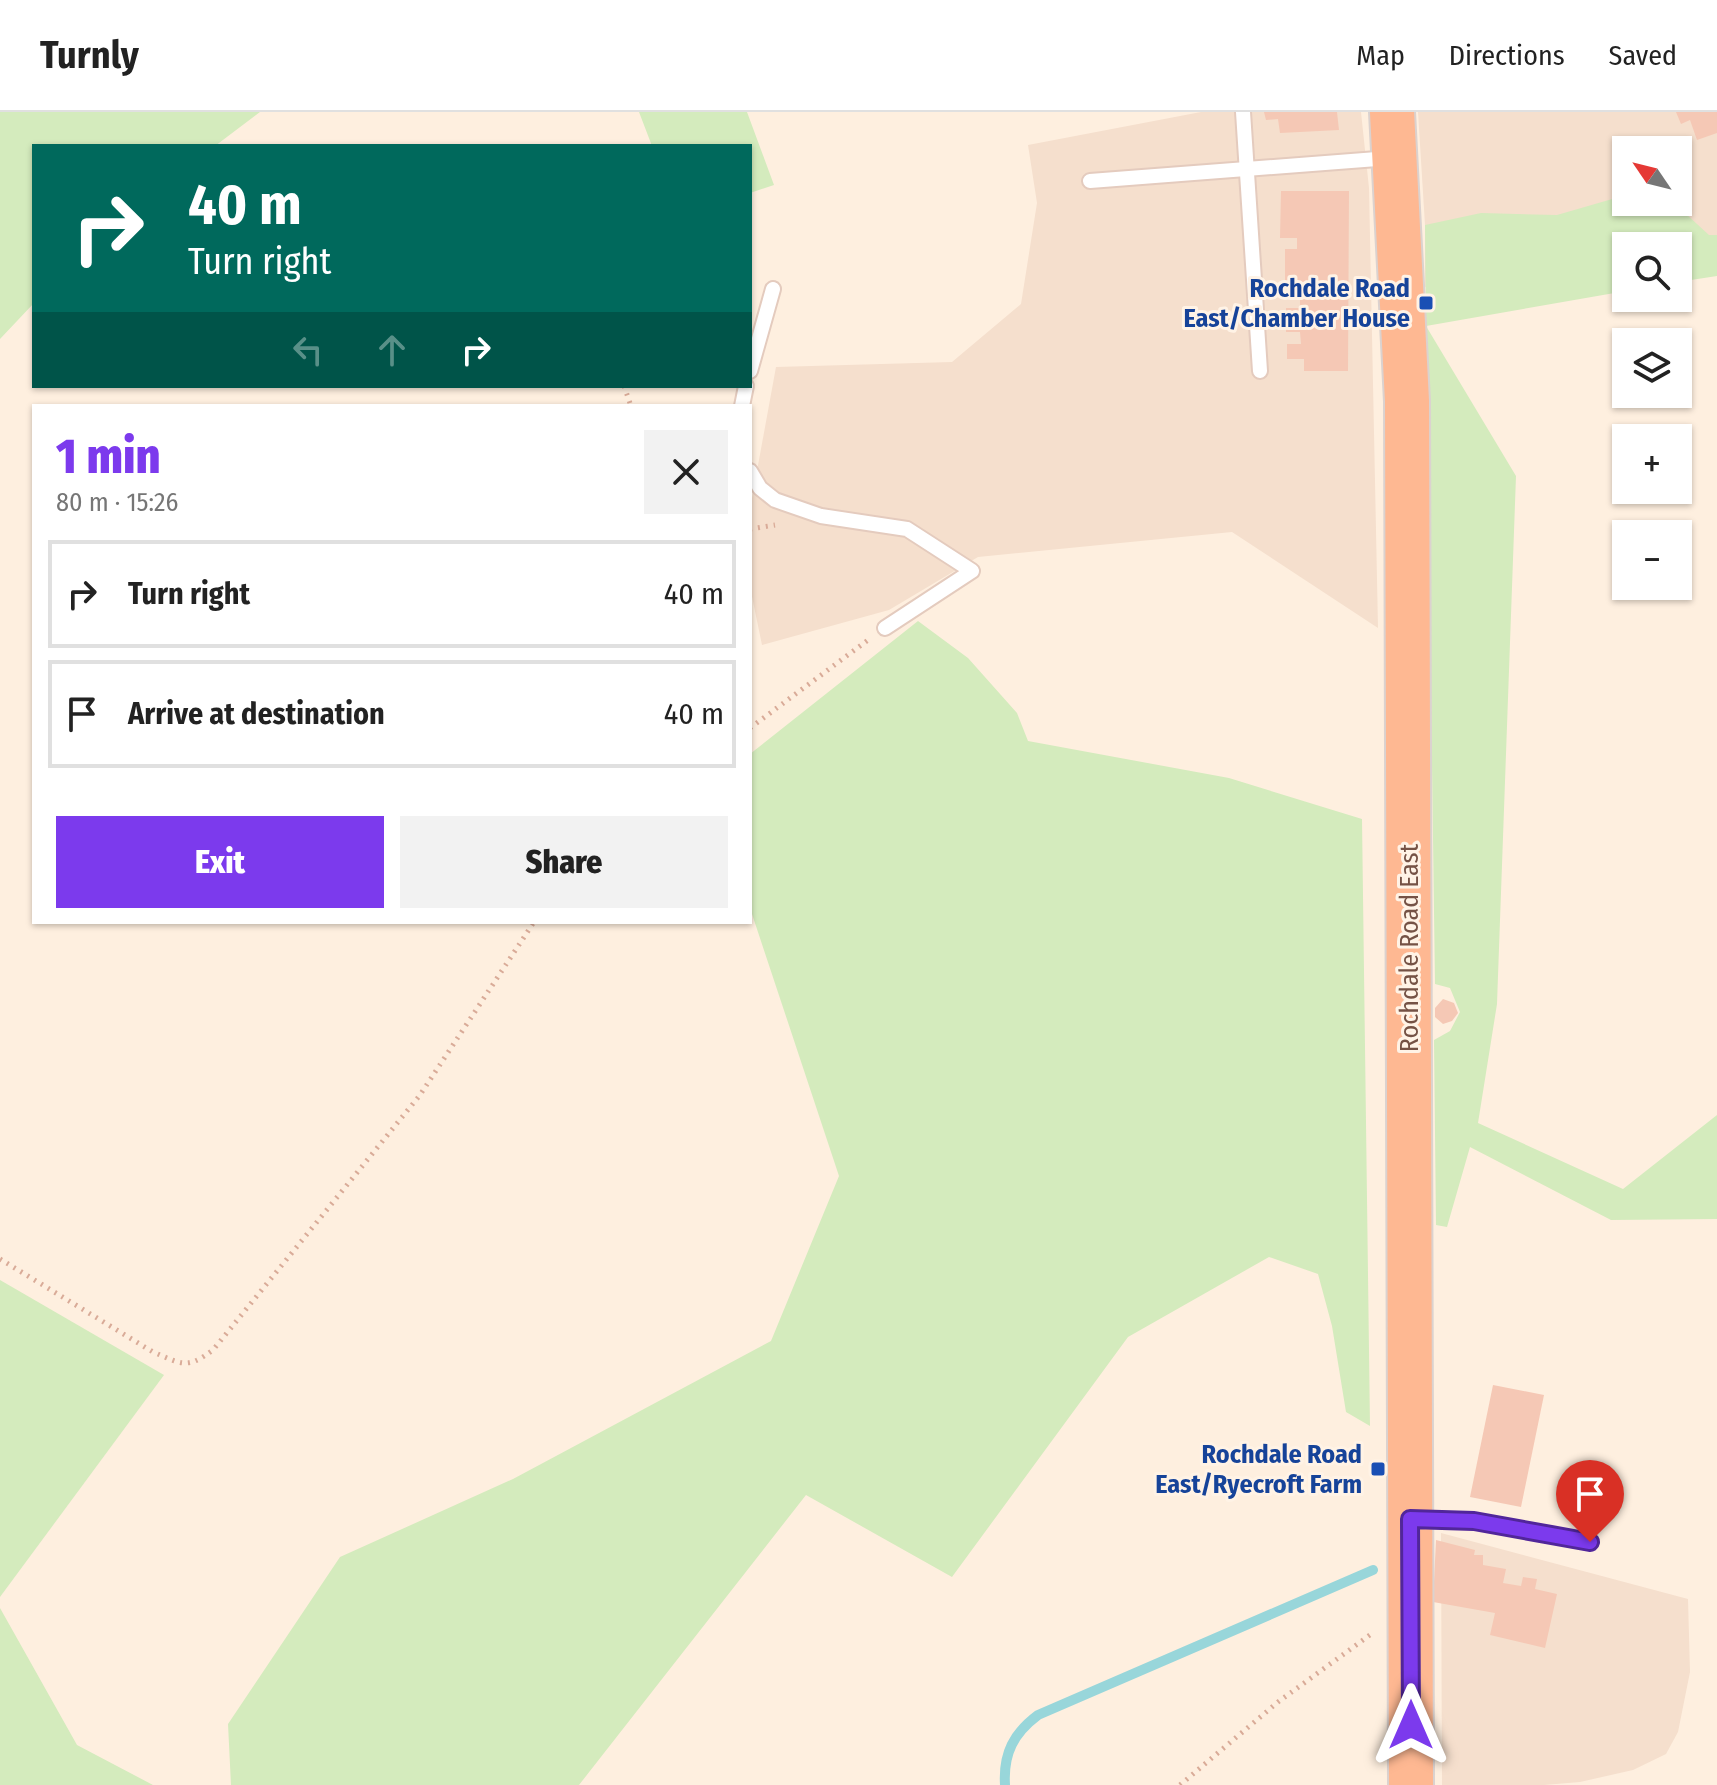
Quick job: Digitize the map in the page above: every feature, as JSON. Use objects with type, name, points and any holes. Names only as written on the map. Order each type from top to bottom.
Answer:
[{"type":"highway","name":"Rochdale Road East","points":[[1392,112],[1407,401],[1411,1785]]},
{"type":"lane","points":[[1243,112],[1260,371]]},
{"type":"lane","points":[[1090,181],[1395,158]]},
{"type":"lane","points":[[752,364],[773,289]]},
{"type":"lane","points":[[752,474],[760,488],[775,500],[821,516],[907,529],[972,571],[885,628]]},
{"type":"lane","points":[[1410,1519],[1474,1521],[1590,1542]]},
{"type":"path","points":[[752,727],[885,628]]},
{"type":"path","points":[[0,1259],[153,1352],[178,1363],[195,1363],[213,1350],[420,1095],[533,924]]},
{"type":"path","points":[[1180,1785],[1278,1702],[1411,1604]]},
{"type":"shaded area","points":[[1201,112],[1361,112],[1369,188],[1378,628],[1232,532],[978,557],[889,610],[762,645],[752,597],[752,498],[776,367],[952,362],[1021,304],[1037,203],[1028,145]]},
{"type":"shaded area","points":[[1418,112],[1717,112],[1717,240],[1692,244],[1692,232],[1612,232],[1612,249],[1425,287],[1425,225]]},
{"type":"shaded area","points":[[1441,1533],[1688,1599],[1690,1672],[1678,1732],[1666,1754],[1633,1770],[1580,1782],[1442,1785]]},
{"type":"green space","points":[[0,112],[260,112],[218,144],[32,144],[32,305],[0,339]]},
{"type":"green space","points":[[639,112],[747,112],[774,185],[752,192],[752,144],[651,144]]},
{"type":"green space","points":[[1612,199],[1612,216],[1688,216],[1709,235],[1717,235],[1717,276],[1692,280],[1692,232],[1612,232],[1612,293],[1426,326],[1425,225],[1481,213],[1557,215]]},
{"type":"green space","points":[[1426,326],[1516,476],[1497,1004],[1478,1123],[1623,1189],[1717,1115],[1717,1219],[1611,1220],[1470,1147],[1447,1227],[1436,1225],[1434,1040],[1450,1031],[1460,1012],[1450,988],[1435,984]]},
{"type":"green space","points":[[918,621],[968,658],[1017,713],[1028,741],[1229,778],[1362,819],[1370,1426],[1346,1412],[1332,1326],[1318,1274],[1269,1257],[1128,1337],[952,1577],[806,1495],[579,1785],[231,1785],[228,1724],[340,1557],[513,1479],[771,1341],[839,1176],[752,914],[752,752]]},
{"type":"green space","points":[[0,1280],[164,1375],[0,1597]]},
{"type":"green space","points":[[0,1608],[77,1745],[153,1785],[0,1785]]},
{"type":"building","points":[[1264,112],[1337,112],[1339,130],[1280,133],[1278,119],[1266,120]]},
{"type":"building","points":[[1676,112],[1717,112],[1717,133],[1697,140],[1690,120],[1681,124]]},
{"type":"building","points":[[1281,191],[1349,191],[1348,371],[1304,371],[1304,359],[1287,359],[1287,344],[1301,344],[1300,332],[1286,332],[1286,308],[1300,308],[1300,283],[1285,283],[1285,249],[1297,249],[1297,238],[1280,238]]},
{"type":"building","points":[[1443,999],[1454,1003],[1458,1013],[1452,1021],[1443,1024],[1435,1017],[1435,1008]]},
{"type":"building","points":[[1493,1385],[1544,1395],[1521,1507],[1470,1497]]},
{"type":"building","points":[[1436,1540],[1475,1550],[1474,1555],[1483,1555],[1483,1565],[1506,1569],[1503,1583],[1521,1586],[1523,1577],[1537,1579],[1535,1589],[1557,1594],[1545,1648],[1490,1635],[1495,1613],[1433,1602]]},
{"type":"waterway","points":[[1005,1785],[1006,1763],[1012,1745],[1022,1729],[1038,1715],[1373,1570]]},
{"type":"place","name":"Rochdale Road East/Chamber House","points":[[1426,303]]},
{"type":"place","name":"Rochdale Road East/Ryecroft Farm","points":[[1378,1469]]},
{"type":"route","points":[[1411,1725],[1410,1519],[1474,1521],[1590,1542]]}]
